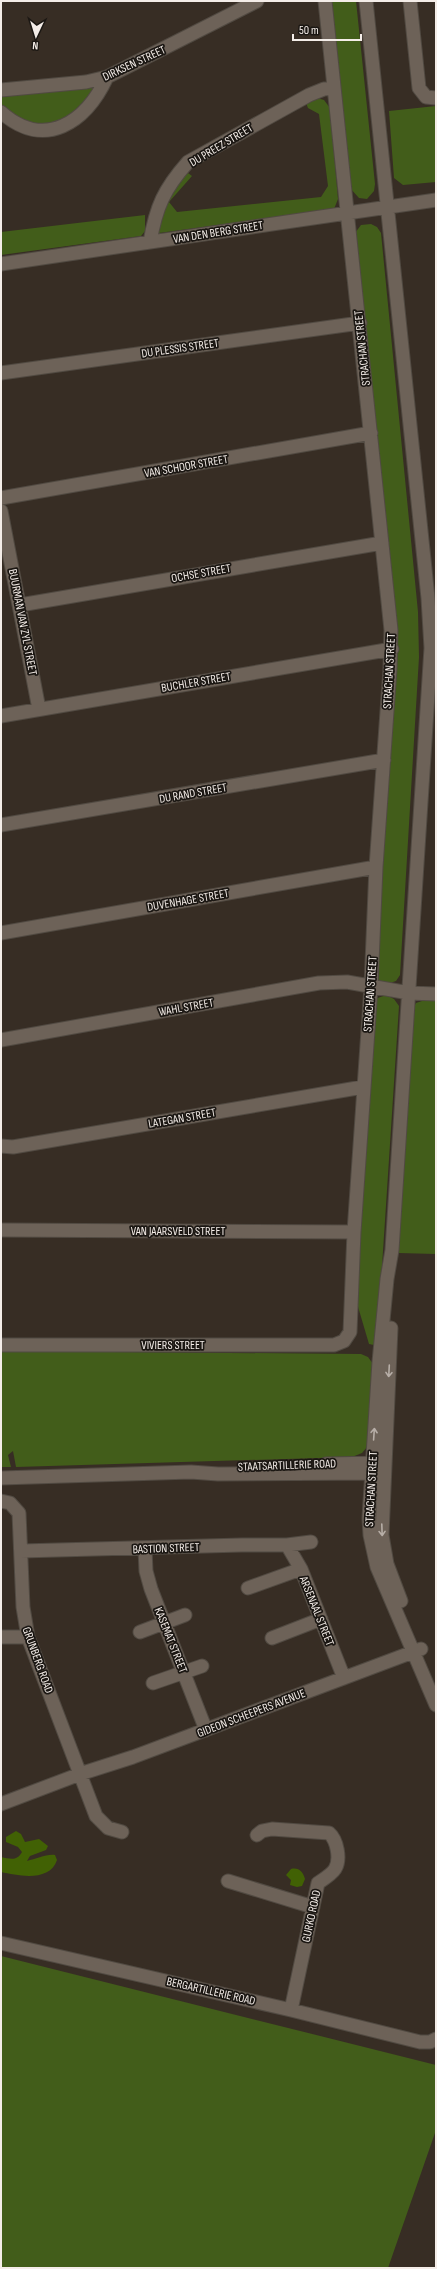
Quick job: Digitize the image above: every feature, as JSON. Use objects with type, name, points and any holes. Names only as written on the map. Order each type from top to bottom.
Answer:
[{"type":"street","name":"DIRKSEN STREET","points":[[1,90],[86,82],[107,78],[257,1]]},
{"type":"street","name":"STRACHAN STREET","points":[[326,1],[390,608],[392,649],[376,867],[371,987],[354,1232],[350,1332],[344,1341]]},
{"type":"street","name":"STRACHAN STREET","points":[[366,1],[430,626],[429,676],[391,1262],[385,1292],[378,1468],[369,1518],[373,1553],[417,1651],[436,1689]]},
{"type":"street","points":[[410,1],[418,83],[430,97]]},
{"type":"street","points":[[1,112],[15,123],[30,128],[49,129],[68,124],[87,110],[107,78]]},
{"type":"street","name":"DU PREEZ STREET","points":[[150,242],[160,201],[173,180],[188,162],[309,95],[324,89],[334,88]]},
{"type":"street","name":"VAN DEN BERG STREET","points":[[1,264],[436,200]]},
{"type":"street","name":"DU PLESSIS STREET","points":[[1,373],[360,323]]},
{"type":"street","name":"VAN SCHOOR STREET","points":[[1,498],[371,433]]},
{"type":"street","name":"BUURMAN VAN ZYL STREET","points":[[1,511],[39,709]]},
{"type":"street","name":"OCHSE STREET","points":[[20,605],[382,543]]},
{"type":"street","name":"BUCHLER STREET","points":[[1,716],[392,649]]},
{"type":"street","name":"DU RAND STREET","points":[[1,825],[384,760]]},
{"type":"street","name":"DUVENHAGE STREET","points":[[1,933],[376,867]]},
{"type":"street","name":"WAHL STREET","points":[[1,1040],[319,983],[347,982],[409,993],[436,994]]},
{"type":"street","name":"LATEGAN STREET","points":[[1,1146],[13,1147],[363,1087]]},
{"type":"street","name":"VAN JAARSVELD STREET","points":[[1,1230],[354,1232]]},
{"type":"street","name":"VIVIERS STREET","points":[[1,1345],[334,1345],[344,1341]]},
{"type":"street","name":"STAATSARTILLERIE ROAD","points":[[1,1478],[191,1472],[218,1474],[378,1468]]},
{"type":"street","name":"GRUNBERG ROAD","points":[[3,1501],[10,1503],[18,1513],[23,1607],[28,1636],[80,1774]]},
{"type":"street","name":"BASTION STREET","points":[[21,1551],[145,1549],[242,1544],[287,1545],[311,1542]]},
{"type":"street","name":"ARSENAAL STREET","points":[[287,1545],[300,1569],[344,1678]]},
{"type":"street","name":"KASEMAT STREET","points":[[145,1549],[147,1577],[206,1730]]},
{"type":"street","points":[[248,1588],[300,1569]]},
{"type":"street","points":[[140,1632],[185,1615]]},
{"type":"street","points":[[272,1638],[321,1619]]},
{"type":"street","points":[[1,1637],[28,1636]]},
{"type":"street","name":"STRACHAN STREET","points":[[417,1651],[436,1705]]},
{"type":"street","name":"GIDEON SCHEEPERS AVENUE","points":[[1,1804],[80,1774],[133,1757],[417,1651]]},
{"type":"street","points":[[153,1683],[184,1674],[202,1666]]},
{"type":"street","points":[[80,1774],[98,1819],[108,1828],[122,1832]]},
{"type":"street","name":"GURKO ROAD","points":[[257,1835],[262,1831],[272,1830],[329,1834],[333,1837],[337,1863],[335,1870],[318,1883],[291,2010]]},
{"type":"street","points":[[228,1881],[313,1907]]},
{"type":"street","name":"BERGARTILLERIE ROAD","points":[[1,1943],[291,2010],[420,2042],[430,2042],[436,2039]]},
{"type":"green space","points":[[331,1],[356,1],[375,184],[374,191],[367,199],[359,198],[350,188]]},
{"type":"green space","points":[[93,86],[95,88],[81,109],[55,123],[41,124],[25,122],[1,106],[1,95]]},
{"type":"green space","points":[[317,98],[324,100],[330,108],[338,199],[334,209],[159,233],[157,221],[184,170],[192,176],[169,202],[177,212],[321,197],[328,186],[319,114],[308,108],[306,103]]},
{"type":"green space","points":[[436,106],[436,182],[403,185],[394,178],[389,111]]},
{"type":"green space","points":[[145,215],[145,231],[141,236],[1,255],[1,232]]},
{"type":"green space","points":[[371,224],[377,227],[381,233],[418,612],[419,657],[400,975],[396,981],[390,983],[379,982],[375,978],[392,704],[355,233],[361,225]]},
{"type":"green space","points":[[386,995],[394,999],[399,1006],[377,1343],[374,1345],[369,1344],[356,1300],[375,999]]},
{"type":"green space","points":[[425,1000],[436,1001],[436,1254],[398,1253],[411,1012],[416,1003]]},
{"type":"green space","points":[[1,1351],[361,1354],[368,1357],[373,1364],[367,1447],[362,1453],[352,1457],[16,1467],[13,1451],[8,1455],[11,1467],[1,1467]]},
{"type":"green space","points":[[16,1831],[21,1834],[25,1842],[39,1839],[48,1846],[46,1850],[30,1856],[27,1861],[55,1855],[57,1860],[48,1872],[41,1875],[25,1876],[1,1872],[1,1857],[11,1859],[16,1858],[22,1852],[18,1847],[6,1842],[6,1837]]},
{"type":"green space","points":[[291,1869],[298,1869],[303,1874],[305,1879],[302,1886],[297,1887],[290,1885],[291,1880],[286,1875]]},
{"type":"green space","points":[[1,1956],[436,2065],[436,2130],[388,2268],[1,2268]]}]
